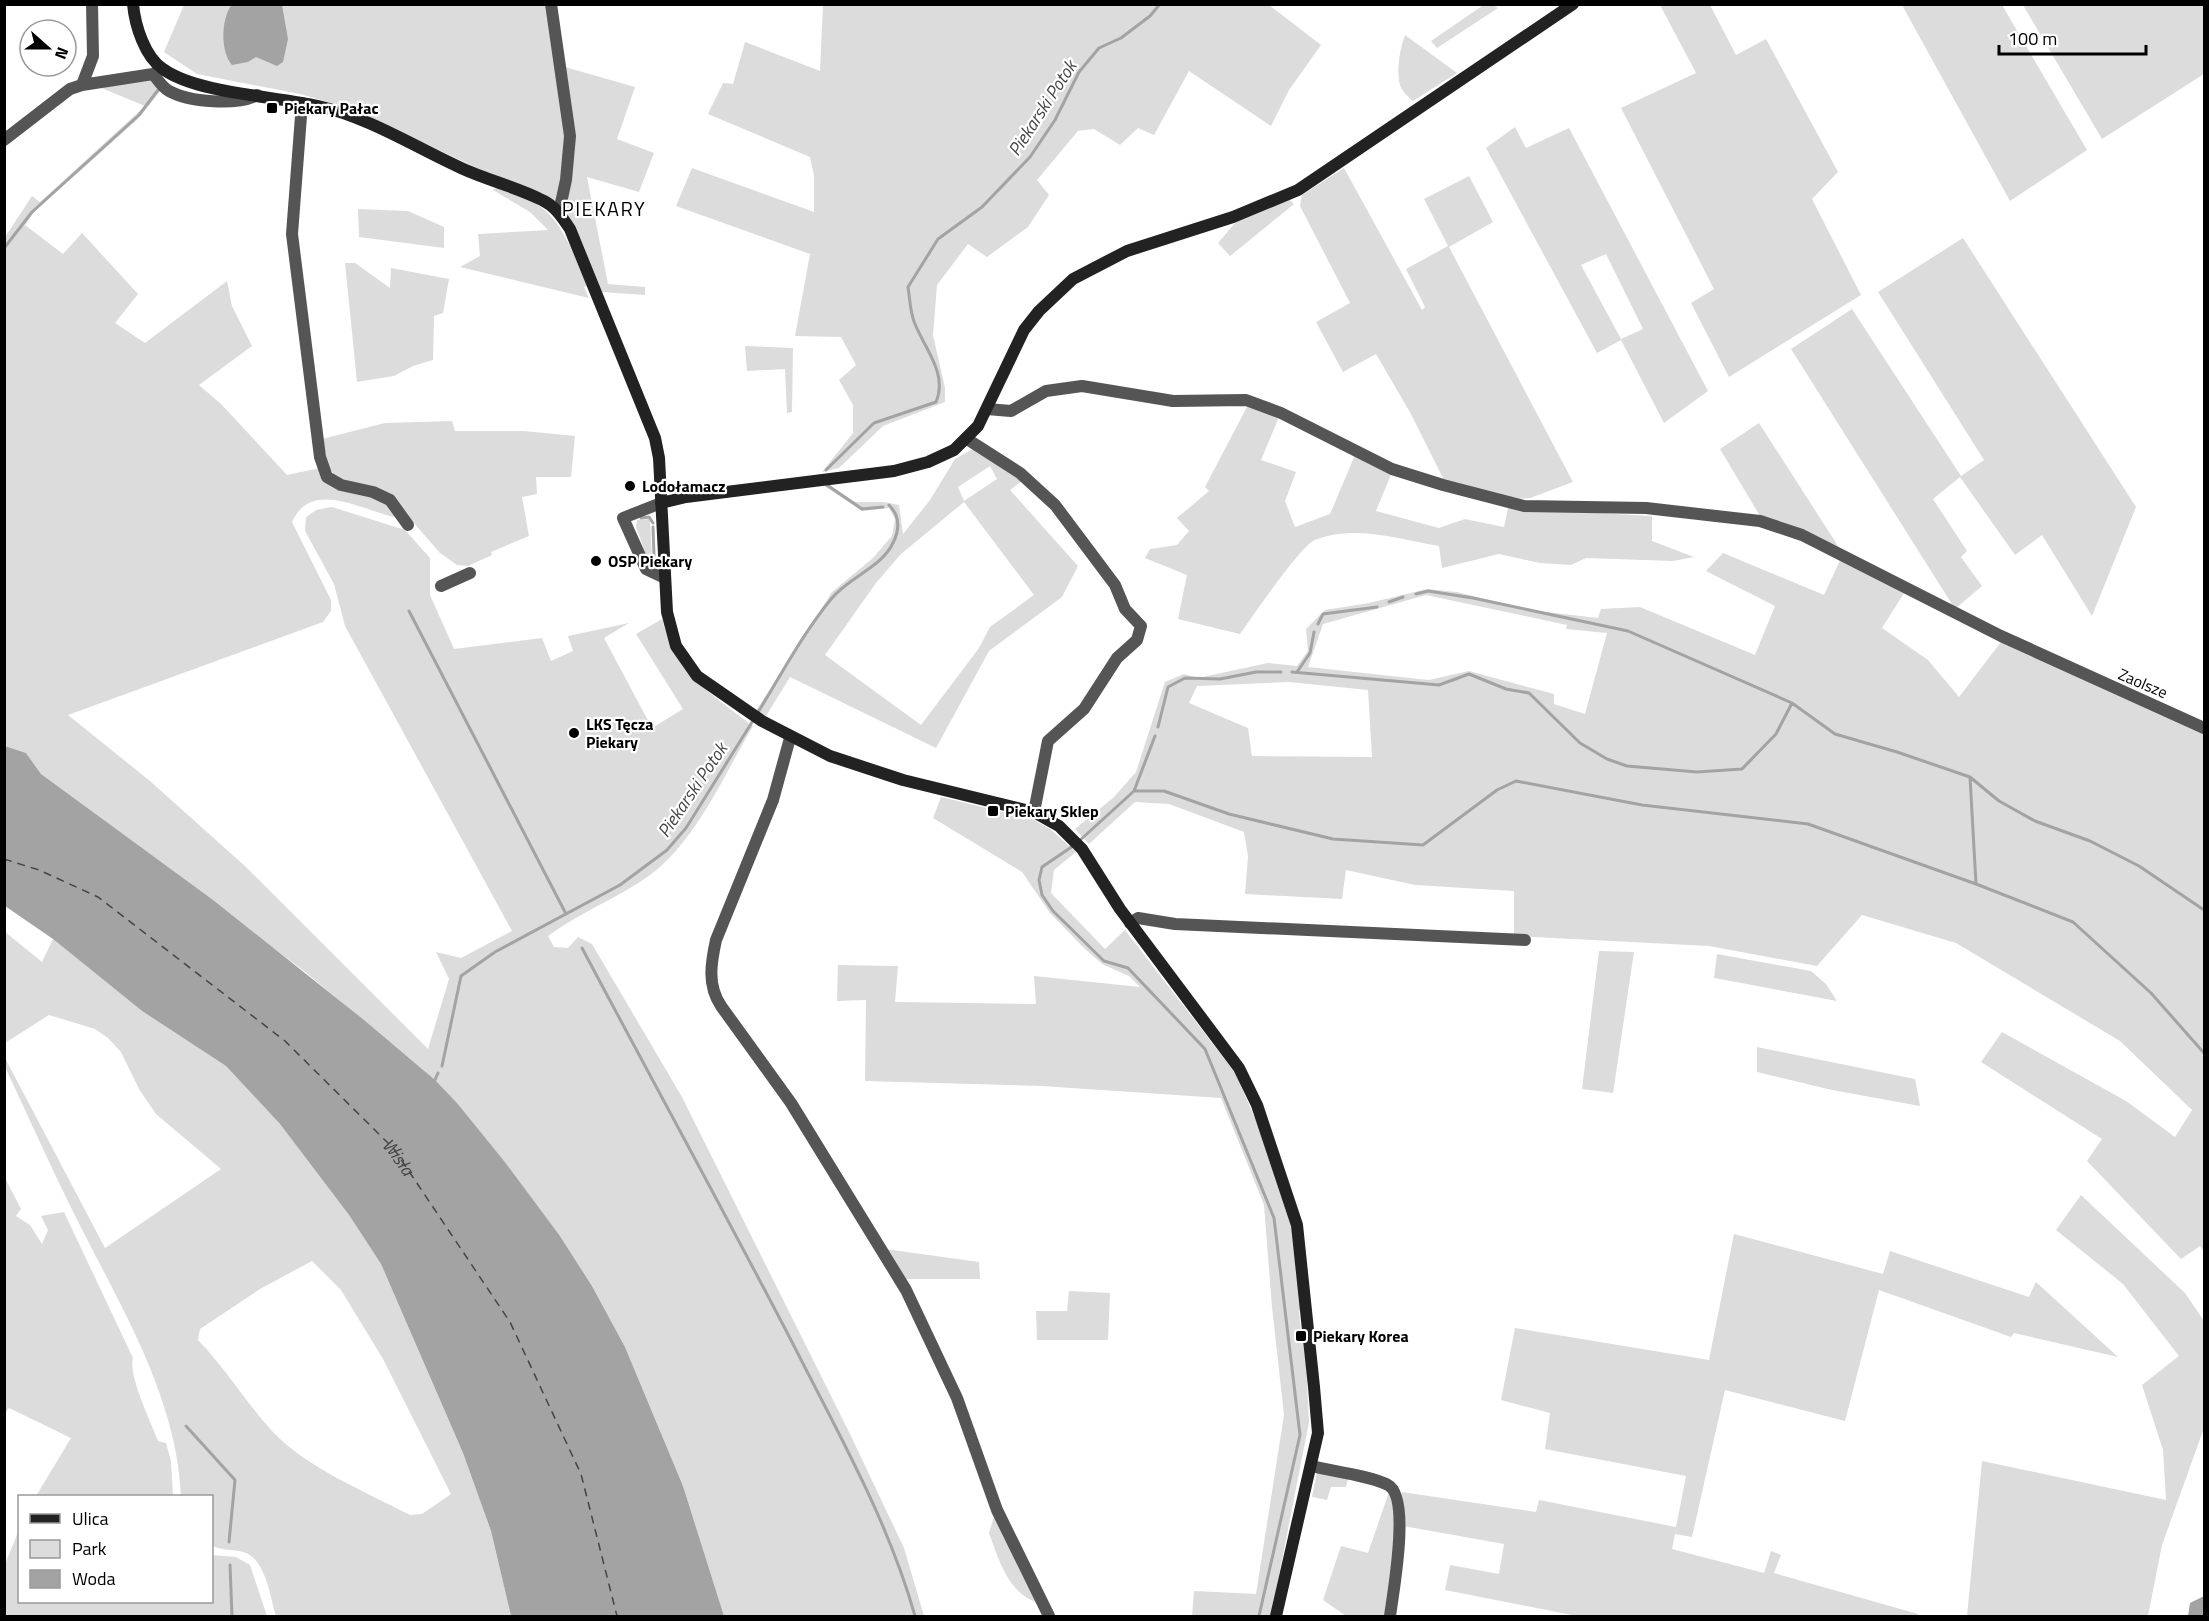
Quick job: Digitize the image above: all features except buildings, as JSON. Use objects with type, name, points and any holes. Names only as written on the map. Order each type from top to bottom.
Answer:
[{"type":"street","points":[[82,85],[93,56],[92,4]]},
{"type":"street","points":[[133,4],[139,31],[157,71]]},
{"type":"street","points":[[551,4],[570,136],[566,180],[559,212]]},
{"type":"street","points":[[663,577],[646,569],[623,518],[681,497],[894,471],[928,462],[954,450],[967,440],[987,409],[1024,330],[1039,311],[1073,279],[1127,251],[1233,217],[1298,190],[1573,4]]},
{"type":"street","points":[[4,140],[70,89],[157,71],[189,81],[321,106],[358,120],[498,184],[543,200],[559,212],[570,229],[650,424],[659,458],[663,577],[671,630],[683,659],[706,683],[762,721],[790,738],[830,756],[879,773],[1034,812],[1048,818],[1069,834],[1082,849],[1130,923],[1239,1068],[1257,1105],[1297,1225],[1318,1433],[1276,1617]]},
{"type":"street","points":[[302,103],[292,234],[320,457],[327,477],[341,485],[373,492],[390,501],[408,525]]},
{"type":"street","name":"Zaolsze","points":[[987,409],[1011,411],[1046,391],[1082,386],[1173,401],[1245,400],[1281,413],[1392,469],[1524,506],[1646,508],[1760,521],[1802,535],[2069,669],[2205,728]]},
{"type":"street","points":[[967,440],[1020,473],[1055,505],[1115,585],[1125,609],[1141,626],[1137,640],[1116,658],[1084,709],[1048,741],[1034,812]]},
{"type":"street","points":[[441,586],[470,573]]},
{"type":"street","points":[[790,738],[773,800],[716,940],[711,964],[713,991],[721,1006],[791,1103],[906,1290],[957,1398],[998,1510],[1049,1617]]},
{"type":"street","points":[[1130,923],[1138,918],[1175,924],[1525,940]]},
{"type":"street","points":[[1311,1466],[1377,1481],[1390,1486],[1396,1493],[1400,1519],[1390,1617]]},
{"type":"green space","points":[[1485,4],[1498,8],[1437,48],[1431,41]]},
{"type":"green space","points":[[184,5],[547,5],[567,136],[557,205],[348,108],[300,94],[197,74],[164,52]]},
{"type":"green space","points":[[823,5],[1269,5],[1321,45],[1289,90],[1271,126],[1189,71],[1154,135],[1138,128],[1120,145],[1094,129],[1078,131],[1037,180],[1049,195],[1028,227],[987,257],[968,244],[937,285],[933,335],[945,388],[945,402],[883,426],[839,468],[822,472],[853,433],[853,405],[839,380],[856,365],[841,337],[795,336],[810,254],[676,206],[692,168],[814,212],[814,176],[810,157],[708,114],[723,83],[733,84],[745,42],[820,71]]},
{"type":"green space","points":[[1660,5],[1710,5],[1736,55],[1766,39],[1838,172],[1812,199],[1861,295],[1729,377],[1691,303],[1714,289],[1621,108],[1696,73]]},
{"type":"green space","points":[[1902,5],[2002,5],[2087,150],[2010,201]]},
{"type":"green space","points":[[2023,5],[2204,5],[2204,74],[2102,139]]},
{"type":"green space","points":[[1405,35],[1457,73],[1413,101],[1402,89],[1398,73]]},
{"type":"green space","points":[[565,67],[635,87],[617,139],[654,153],[639,192],[587,177],[608,284],[645,287],[645,295],[602,292],[565,210]]},
{"type":"green space","points":[[153,77],[162,89],[138,119],[34,212],[25,225],[63,254],[82,233],[138,294],[115,323],[145,343],[227,281],[232,306],[252,346],[199,385],[222,405],[287,475],[320,468],[390,505],[399,518],[339,501],[312,502],[301,509],[292,522],[331,600],[331,611],[323,622],[68,715],[150,781],[246,867],[428,1049],[449,979],[436,952],[461,958],[512,931],[345,626],[334,584],[305,531],[306,517],[316,510],[332,507],[405,530],[430,558],[430,595],[454,649],[542,638],[551,661],[573,651],[568,636],[629,623],[604,638],[652,728],[683,709],[636,634],[662,619],[668,638],[686,669],[709,693],[753,726],[708,806],[695,826],[666,861],[638,883],[573,919],[548,936],[554,947],[568,948],[578,937],[592,944],[682,1097],[850,1434],[904,1548],[924,1616],[724,1616],[683,1486],[625,1347],[592,1286],[560,1236],[457,1103],[422,1069],[304,971],[41,774],[26,753],[5,746],[5,237],[32,196],[40,202],[145,106],[99,87]]},
{"type":"green space","points":[[1515,127],[1526,148],[1569,128],[1708,391],[1664,423],[1621,340],[1597,353],[1486,148]],"holes":[[[1606,254],[1643,329],[1621,339],[1581,265]]]},
{"type":"green space","points":[[1344,168],[1422,310],[1425,307],[1406,269],[1448,246],[1424,199],[1469,176],[1493,222],[1449,247],[1573,482],[1530,498],[1516,499],[1444,480],[1411,414],[1376,354],[1343,372],[1316,322],[1350,303],[1300,206],[1302,195]]},
{"type":"green space","points":[[496,188],[531,201],[554,219],[572,251],[587,286],[584,287],[589,298],[460,267],[480,256],[478,234],[548,230],[530,212],[493,190]]},
{"type":"green space","points":[[1290,200],[1294,204],[1230,256],[1218,243],[1236,222]]},
{"type":"green space","points":[[358,209],[408,211],[444,227],[444,248],[359,237]]},
{"type":"green space","points":[[1963,238],[2136,507],[2092,616],[2042,535],[2015,555],[1960,477],[1933,499],[1967,551],[1961,557],[1982,586],[1955,609],[1791,349],[1852,309],[1961,476],[1984,460],[1878,292]]},
{"type":"green space","points":[[345,263],[355,263],[390,288],[391,268],[449,279],[443,313],[434,316],[433,360],[413,366],[394,376],[357,382]]},
{"type":"green space","points":[[745,346],[793,348],[792,412],[787,413],[785,369],[747,371]]},
{"type":"green space","points":[[1248,405],[1279,417],[1261,460],[1296,472],[1285,501],[1295,527],[1330,514],[1355,455],[1392,472],[1376,511],[1439,528],[1465,519],[1504,527],[1508,508],[1652,516],[1652,541],[1694,557],[1673,561],[1586,558],[1571,565],[1540,563],[1499,554],[1442,568],[1439,546],[1377,534],[1346,533],[1330,535],[1308,545],[1277,582],[1240,634],[1178,619],[1187,575],[1145,558],[1150,549],[1177,545],[1189,531],[1177,518],[1209,491],[1205,487]]},
{"type":"green space","points":[[452,421],[455,431],[524,431],[575,436],[571,477],[536,477],[537,494],[522,497],[529,536],[491,552],[492,555],[468,566],[457,565],[440,553],[393,499],[338,480],[328,466],[322,439],[385,423]]},
{"type":"green space","points":[[1759,423],[1838,546],[1760,516],[1720,449]]},
{"type":"green space","points":[[973,449],[1023,480],[1010,490],[1078,566],[1062,597],[989,651],[936,748],[790,677],[766,716],[756,711],[832,592],[873,558],[892,536],[895,519],[889,508],[862,511],[824,486],[829,485],[855,502],[884,502],[899,505],[903,534],[930,500],[955,459]],"holes":[[[990,466],[997,479],[964,501],[958,487]],[[964,502],[1034,595],[990,627],[979,648],[921,725],[825,655],[876,583],[901,554]]]},
{"type":"green space","points":[[650,519],[652,559],[648,560],[636,527],[637,520]]},
{"type":"green space","points":[[1723,553],[1824,595],[1841,558],[1904,593],[1882,628],[1928,660],[1959,697],[2001,642],[2204,732],[2204,1252],[2200,1246],[2181,1259],[2087,1161],[2102,1139],[1981,1062],[2002,1032],[2126,1101],[2175,1137],[2192,1110],[2120,1041],[1956,943],[1862,915],[1817,966],[1709,946],[1514,936],[1514,891],[1415,885],[1346,870],[1342,899],[1245,894],[1248,856],[1244,832],[1169,804],[1135,802],[1089,844],[1075,829],[1114,797],[1136,772],[1165,682],[1184,674],[1198,678],[1268,663],[1297,666],[1308,651],[1306,629],[1325,610],[1369,603],[1427,589],[1457,592],[1529,610],[1598,618],[1601,609],[1640,607],[1755,655],[1775,606],[1706,571]],"holes":[[[1426,595],[1567,625],[1566,629],[1607,633],[1585,714],[1554,704],[1554,694],[1469,671],[1429,680],[1308,667],[1323,624]],[[1289,682],[1368,690],[1372,757],[1252,756],[1248,728],[1189,703],[1197,686]]]},
{"type":"green space","points":[[941,797],[1032,819],[1050,829],[1076,852],[1054,870],[1051,893],[1105,949],[1125,930],[1236,1074],[1270,1154],[1293,1231],[1302,1342],[1305,1342],[1309,1422],[1271,1616],[1192,1616],[1194,1591],[1256,1594],[1284,1415],[1264,1205],[1221,1098],[1042,1086],[865,1081],[866,1000],[837,1001],[838,965],[898,966],[895,1002],[1036,1004],[1034,976],[1140,987],[1129,976],[1102,964],[1083,947],[1050,913],[1022,872],[933,818]]},
{"type":"green space","points":[[4,931],[42,962],[53,939],[142,1011],[226,1066],[280,1124],[349,1215],[381,1264],[463,1453],[491,1531],[511,1616],[276,1616],[266,1579],[257,1562],[243,1552],[213,1545],[213,1495],[181,1495],[178,1463],[171,1430],[149,1366],[136,1335],[46,1156],[5,1067],[5,1058],[105,1248],[221,1169],[156,1114],[139,1089],[121,1052],[108,1038],[95,1029],[49,1015],[5,1043]],"holes":[[[312,1261],[341,1290],[383,1359],[451,1494],[422,1514],[410,1515],[356,1488],[320,1468],[287,1445],[263,1421],[198,1340],[200,1329],[260,1289]]]},
{"type":"green space","points":[[1599,951],[1634,952],[1613,1093],[1582,1089]]},
{"type":"green space","points":[[1717,954],[1811,971],[1826,984],[1837,1001],[1714,978]]},
{"type":"green space","points":[[1757,1047],[1915,1079],[1920,1106],[1832,1090],[1757,1072]]},
{"type":"green space","points":[[5,1178],[21,1209],[16,1216],[30,1225],[42,1244],[48,1230],[41,1216],[64,1212],[133,1358],[132,1366],[137,1387],[158,1441],[166,1443],[171,1461],[173,1495],[37,1495],[71,1438],[9,1408],[5,1413]]},
{"type":"green space","points":[[2081,1195],[2185,1293],[2204,1321],[2204,1428],[2162,1545],[2148,1616],[1967,1616],[1982,1461],[2166,1500],[2163,1450],[2142,1385],[2179,1356],[2123,1284],[2056,1230]]},
{"type":"green space","points":[[1734,1234],[1883,1274],[1890,1251],[2029,1297],[2036,1282],[2118,1357],[2014,1333],[2011,1337],[1879,1290],[1845,1421],[1725,1390],[1692,1537],[1675,1534],[1672,1549],[1764,1573],[1771,1551],[1781,1555],[1774,1573],[1918,1614],[1918,1616],[1577,1616],[1445,1590],[1450,1565],[1499,1574],[1504,1544],[1403,1526],[1402,1492],[1536,1512],[1539,1500],[1676,1527],[1686,1476],[1545,1449],[1550,1413],[1501,1400],[1515,1328],[1709,1360]]},
{"type":"green space","points":[[885,1249],[979,1262],[980,1279],[905,1279]]},
{"type":"green space","points":[[1069,1291],[1110,1293],[1108,1340],[1037,1340],[1036,1311],[1067,1311]]},
{"type":"green space","points":[[1317,1471],[1348,1479],[1346,1487],[1331,1487],[1327,1500],[1312,1497]]},
{"type":"green space","points":[[1390,1489],[1396,1518],[1387,1616],[1346,1616],[1323,1600],[1341,1546],[1368,1553]]},
{"type":"green space","points":[[995,1513],[1039,1603],[1028,1599],[1012,1584],[1001,1565],[989,1533]]},
{"type":"green space","points":[[18,1532],[18,1603],[213,1603],[213,1555],[236,1557],[250,1565],[267,1616],[5,1616],[5,1564]]},
{"type":"water","points":[[232,4],[282,5],[288,39],[283,62],[277,66],[256,57],[248,62],[232,65],[225,52],[223,35],[228,10]]},
{"type":"water","name":"Wisła","points":[[5,746],[26,753],[41,774],[213,900],[364,1020],[435,1080],[457,1103],[560,1236],[592,1286],[625,1347],[683,1486],[724,1616],[511,1616],[491,1531],[463,1453],[381,1264],[349,1215],[280,1124],[226,1066],[142,1011],[53,939],[5,906]]},
{"type":"water","points":[[2204,1596],[2204,1616],[2188,1616],[2190,1603]]},
{"type":"waterway","name":"Piekarski Potok","points":[[826,470],[874,423],[936,402],[939,392],[937,372],[913,320],[908,287],[938,239],[982,207],[1030,157],[1055,120],[1079,72],[1099,48],[1121,38],[1150,16],[1160,4]]},
{"type":"waterway","points":[[5,247],[32,212],[139,115],[158,90]]},
{"type":"waterway","name":"Piekarski Potok","points":[[827,485],[862,509],[883,507]]},
{"type":"waterway","name":"Piekarski Potok","points":[[757,714],[821,611],[839,591],[888,552],[898,528],[897,518],[889,505]]},
{"type":"waterway","points":[[641,518],[649,517],[653,523]]},
{"type":"waterway","points":[[653,527],[654,556]]},
{"type":"waterway","points":[[1416,594],[1428,591],[1473,598],[1628,631],[1792,703],[1835,734],[1970,777],[1999,801],[2035,821],[2090,841],[2139,866],[2204,910]]},
{"type":"waterway","points":[[1389,602],[1403,597]]},
{"type":"waterway","points":[[1318,624],[1323,614],[1377,607]]},
{"type":"waterway","points":[[409,611],[565,912]]},
{"type":"waterway","points":[[1297,672],[1310,653],[1314,632]]},
{"type":"waterway","points":[[1158,727],[1168,687],[1185,678],[1220,679],[1256,672],[1281,672]]},
{"type":"waterway","points":[[1292,672],[1439,685],[1469,674],[1506,689],[1529,693],[1580,743],[1607,759],[1627,766],[1697,772],[1742,769],[1776,734],[1792,703]]},
{"type":"waterway","name":"Piekarski Potok","points":[[442,1066],[461,976],[495,952],[620,885],[667,850],[686,828],[754,719]]},
{"type":"waterway","points":[[1078,842],[1134,791],[1155,736]]},
{"type":"waterway","points":[[1970,777],[1976,884]]},
{"type":"waterway","points":[[1134,791],[1164,791],[1229,814],[1333,839],[1423,845],[1497,790],[1516,781],[1642,805],[1808,824],[1976,884],[2073,922],[2151,993],[2204,1053]]},
{"type":"waterway","points":[[1073,846],[1042,867],[1039,880],[1042,895],[1053,911],[1104,961],[1128,968],[1205,1049],[1274,1218],[1300,1435],[1259,1616]]},
{"type":"waterway","points":[[582,948],[741,1245],[861,1477],[891,1546],[915,1616]]},
{"type":"waterway","name":"Piekarski Potok","points":[[434,1082],[438,1073]]},
{"type":"waterway","points":[[186,1426],[235,1480],[229,1542]]},
{"type":"waterway","points":[[230,1565],[232,1616]]},
{"type":"ferry route","points":[[4,859],[39,870],[98,897],[285,1041],[394,1149],[510,1322],[581,1474],[617,1616]]},
{"type":"place","name":"Piekary Pałac","points":[[272,108]]},
{"type":"place","name":"Lodołamacz","points":[[630,486]]},
{"type":"place","name":"OSP Piekary","points":[[596,561]]},
{"type":"place","name":"LKS Tęcza Piekary","points":[[574,733]]},
{"type":"place","name":"Piekary Sklep","points":[[993,811]]},
{"type":"place","name":"Piekary Korea","points":[[1301,1336]]},
{"type":"district","name":"PIEKARY","points":[[604,208]]}]
